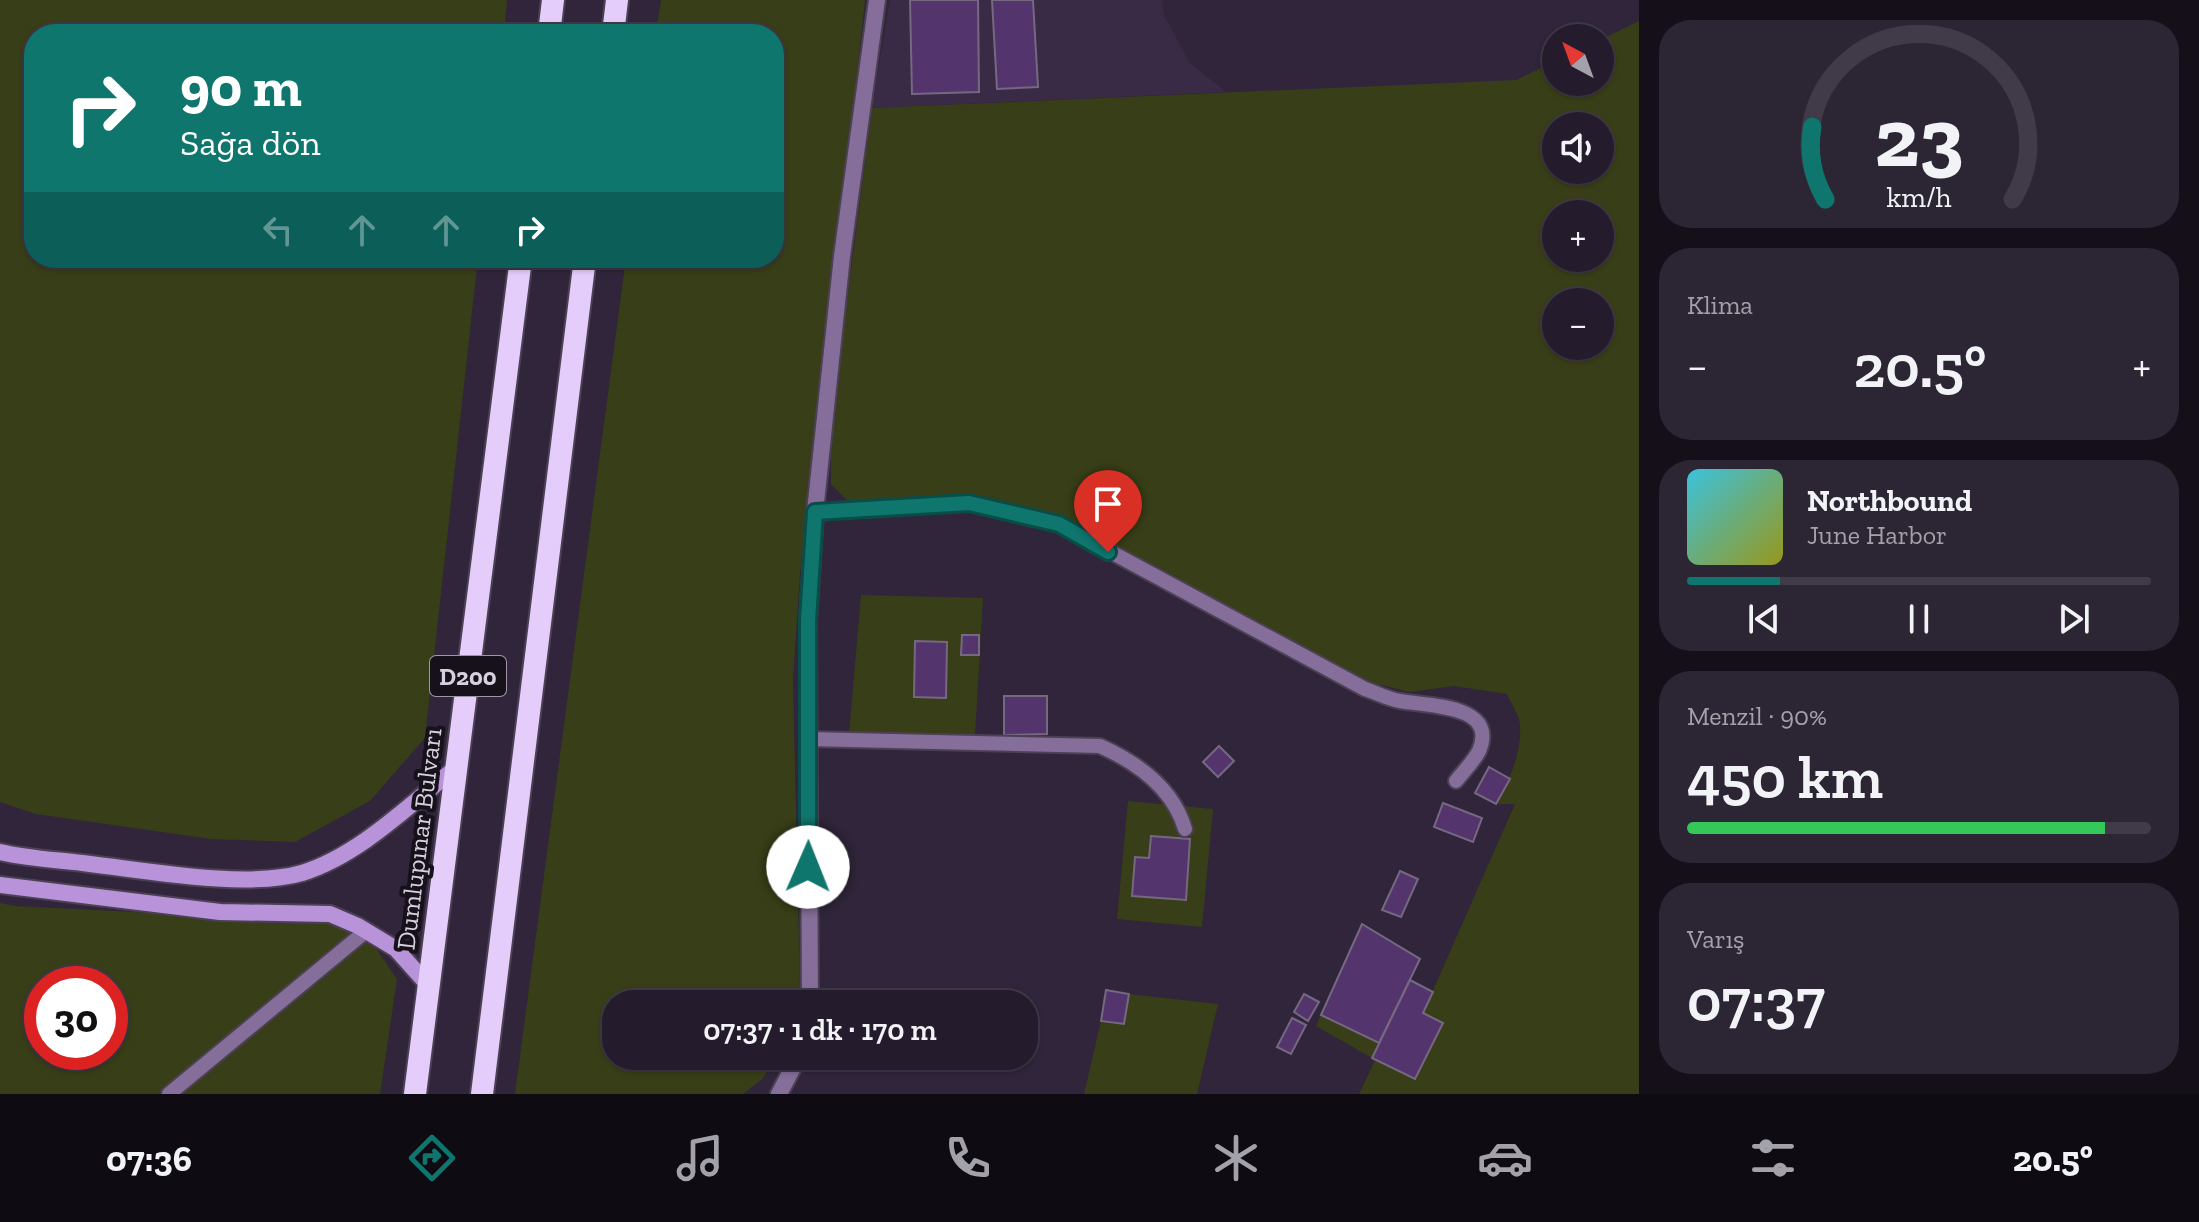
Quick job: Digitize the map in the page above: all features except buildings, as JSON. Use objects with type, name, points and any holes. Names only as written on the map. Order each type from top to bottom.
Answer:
[{"type":"highway","points":[[550,24],[553,0]]},
{"type":"highway","points":[[614,24],[617,0]]},
{"type":"highway","name":"Dumlupınar Bulvarı","points":[[415,1094],[520,268]]},
{"type":"highway","name":"D200","points":[[482,1094],[584,268]]},
{"type":"main road","points":[[0,852],[185,875],[271,879],[303,872],[335,858],[363,841],[457,767]]},
{"type":"main road","points":[[0,885],[220,912],[330,914],[396,949],[429,986]]},
{"type":"street","points":[[810,990],[808,620],[815,512],[842,256],[877,0]]},
{"type":"street","points":[[779,1094],[792,1070]]},
{"type":"lane","points":[[815,512],[969,503],[1059,524],[1365,689],[1396,701],[1454,708],[1474,719],[1482,732],[1479,751],[1456,781]]},
{"type":"lane","points":[[809,739],[1100,746],[1126,758],[1159,783],[1180,811],[1185,829]]},
{"type":"lane","points":[[169,1094],[366,931]]},
{"type":"shaded area","points":[[890,0],[1162,0],[1164,15],[1190,63],[1226,92],[872,108]]},
{"type":"green space","points":[[0,0],[507,0],[505,24],[24,24],[24,268],[477,268],[425,738],[370,801],[295,842],[211,839],[36,814],[0,802]]},
{"type":"green space","points":[[661,0],[865,0],[819,428],[800,573],[793,680],[800,990],[602,990],[602,1070],[769,1070],[743,1094],[515,1094],[625,268],[784,268],[784,24],[657,24]]},
{"type":"green space","points":[[1639,21],[1639,1094],[1359,1094],[1375,1060],[1415,1079],[1442,1023],[1423,1013],[1515,804],[1496,804],[1510,776],[1519,746],[1520,724],[1515,709],[1507,694],[1454,686],[1409,692],[1370,682],[1060,517],[976,495],[849,502],[831,484],[831,425],[872,108],[1516,80],[1542,68],[1542,96],[1614,96],[1614,33]]},
{"type":"green space","points":[[861,595],[983,598],[975,735],[849,734]]},
{"type":"green space","points":[[1128,801],[1213,809],[1202,927],[1117,919]]},
{"type":"green space","points":[[0,903],[334,922],[373,944],[397,979],[380,1094],[0,1094]]},
{"type":"green space","points":[[1129,994],[1218,1004],[1197,1094],[1084,1094],[1101,1021],[1124,1024]]},
{"type":"green space","points":[[1321,1015],[1379,1043],[1372,1058],[1316,1026]]},
{"type":"route","points":[[808,867],[808,620],[815,512],[969,503],[1059,524],[1108,552]]}]
